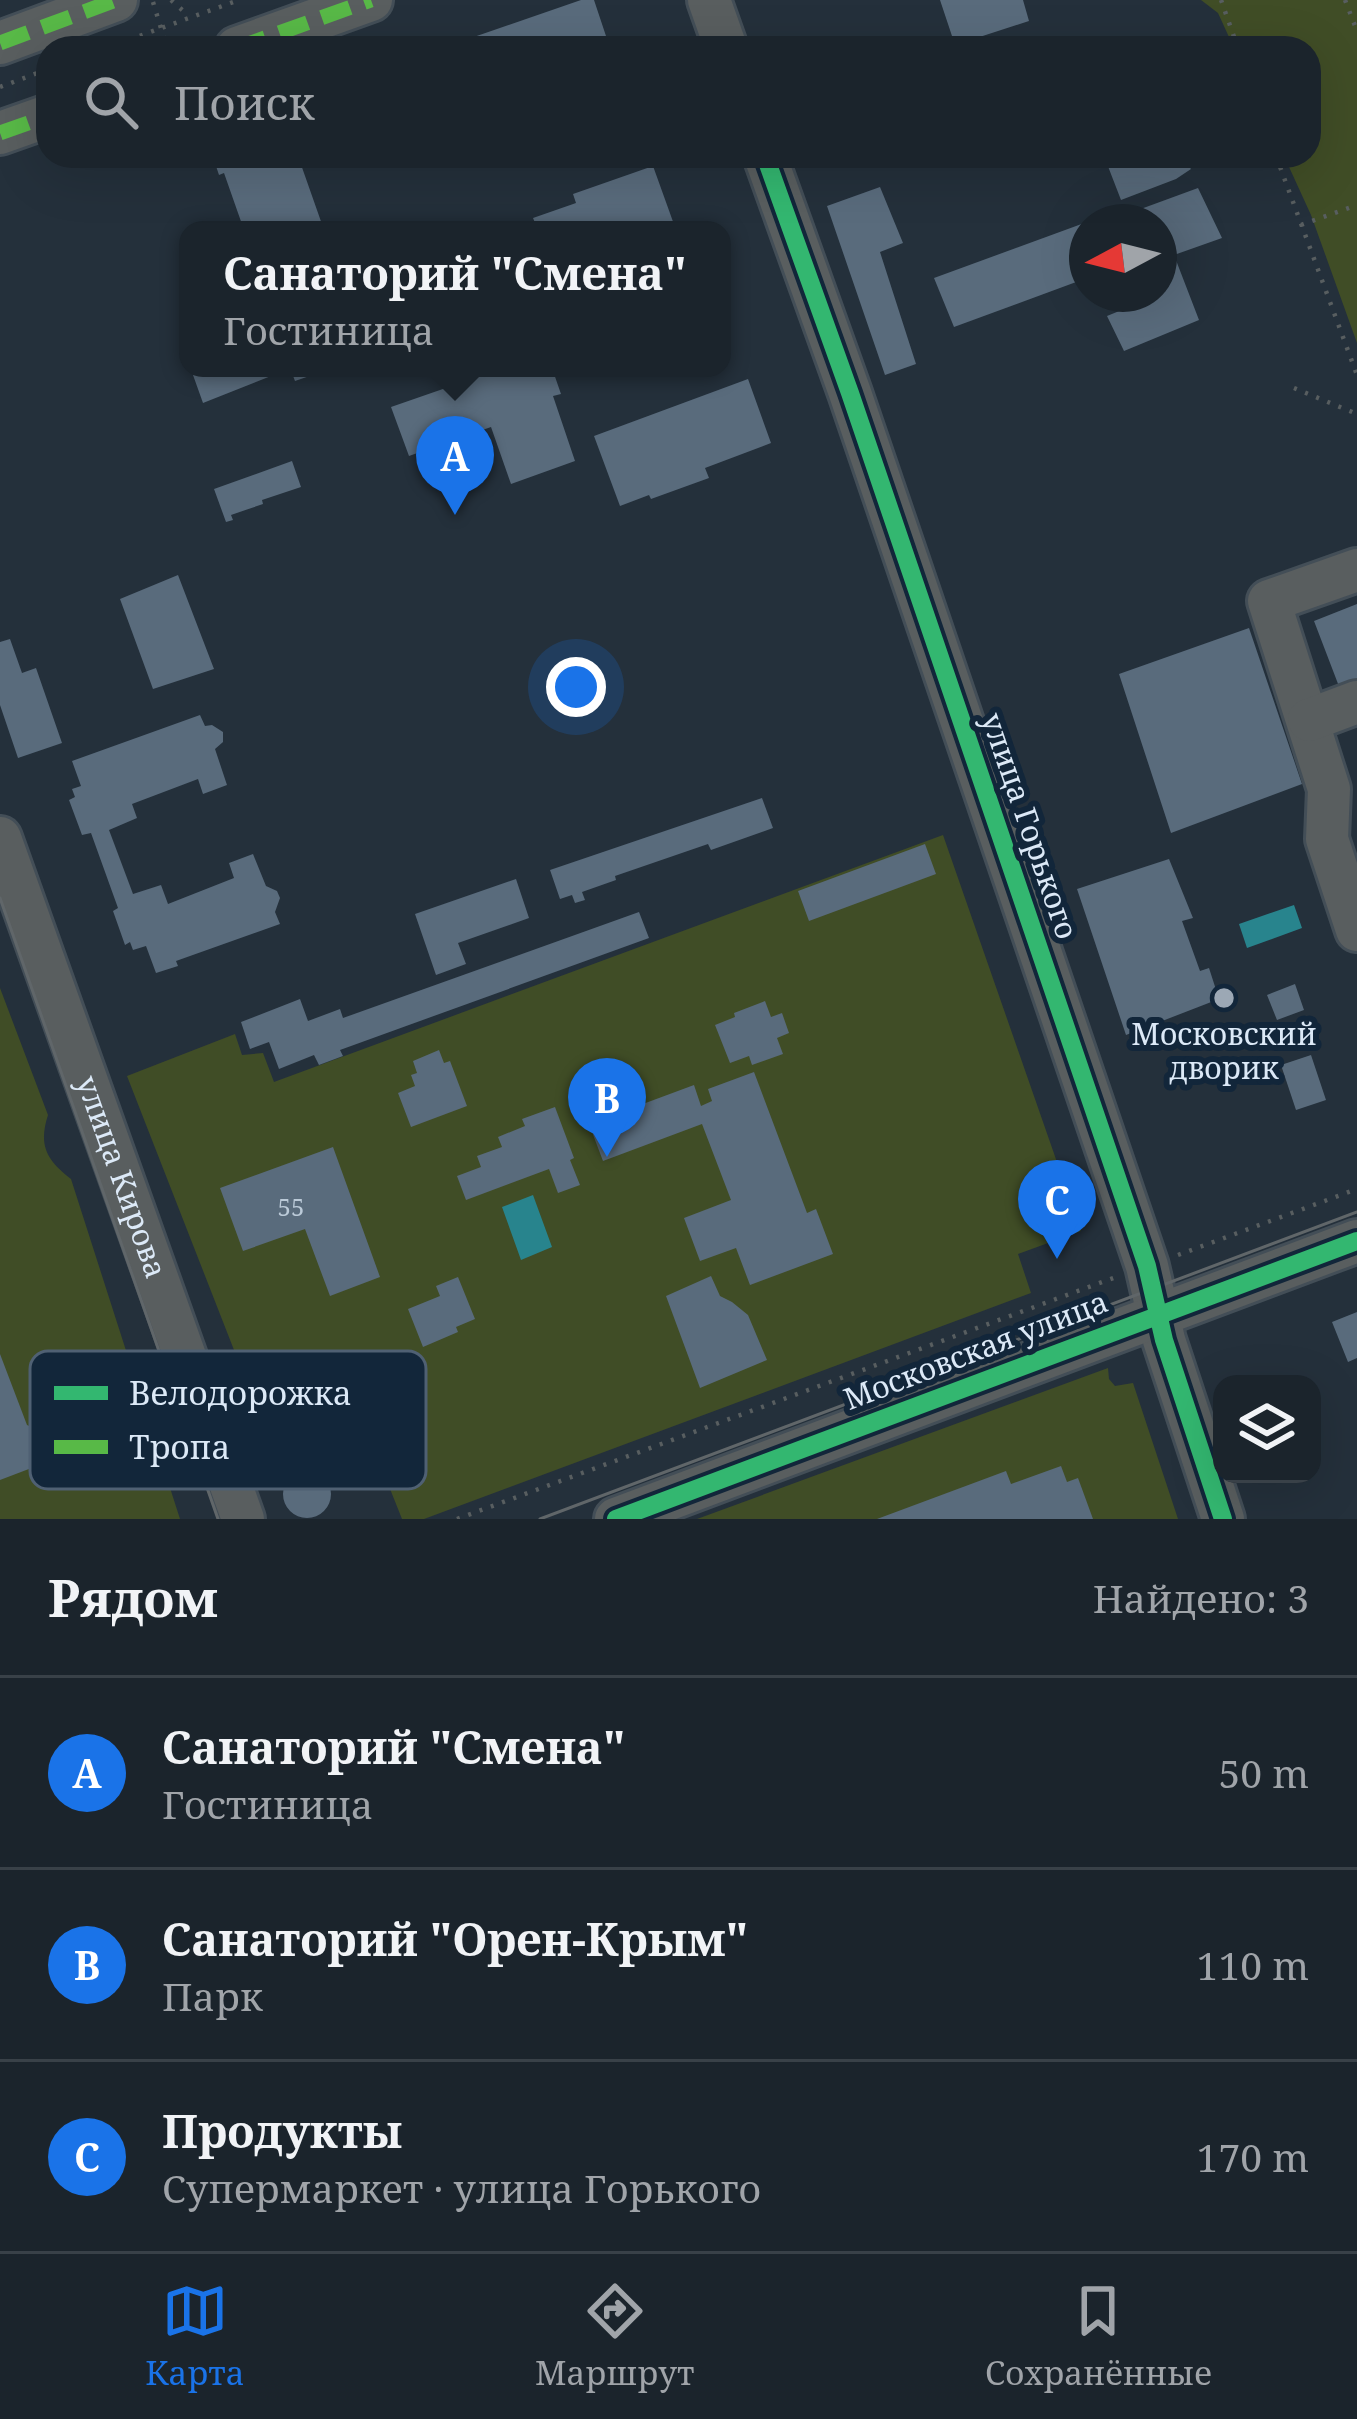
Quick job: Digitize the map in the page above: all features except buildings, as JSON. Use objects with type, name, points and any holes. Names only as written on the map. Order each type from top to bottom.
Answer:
[{"type":"street","points":[[0,43],[116,0]]},
{"type":"street","points":[[270,36],[371,0]]},
{"type":"street","points":[[709,0],[722,36]]},
{"type":"street","points":[[0,133],[36,120]]},
{"type":"street","name":"улица Горького","points":[[769,168],[1147,1267],[1157,1315],[1223,1519]]},
{"type":"street","points":[[1357,570],[1269,601],[1329,789],[1327,838],[1357,930]]},
{"type":"street","points":[[1309,720],[1357,702]]},
{"type":"street","name":"улица Кирова","points":[[0,838],[183,1351]]},
{"type":"street","name":"Московская улица","points":[[616,1519],[1357,1241]]},
{"type":"street","name":"улица Кирова","points":[[232,1489],[243,1519]]},
{"type":"path","points":[[152,0],[163,36]]},
{"type":"path","points":[[171,0],[190,17]]},
{"type":"path","points":[[139,36],[239,0]]},
{"type":"path","points":[[1221,0],[1234,36]]},
{"type":"path","points":[[1345,0],[1357,31]]},
{"type":"path","points":[[0,87],[36,74]]},
{"type":"path","points":[[1280,168],[1357,375]]},
{"type":"path","points":[[1301,225],[1357,205]]},
{"type":"path","points":[[1294,388],[1357,414]]},
{"type":"path","points":[[457,1519],[1357,1189]]},
{"type":"green space","points":[[1201,0],[1357,0],[1357,343],[1289,168],[1321,168],[1321,36],[1229,36],[1218,13]]},
{"type":"green space","points":[[943,835],[1081,1231],[1018,1254],[1031,1293],[424,1519],[402,1519],[390,1489],[426,1489],[426,1351],[234,1351],[127,1076],[235,1034],[242,1055],[263,1053],[274,1082]]},
{"type":"green space","points":[[0,988],[48,1115],[47,1152],[71,1179],[126,1351],[30,1351],[30,1489],[170,1489],[180,1519],[0,1519]]},
{"type":"green space","points":[[1108,1368],[1115,1386],[1133,1383],[1178,1519],[697,1519]]},
{"type":"water","points":[[1294,905],[1302,928],[1247,948],[1239,924]]},
{"type":"water","points":[[533,1195],[552,1247],[521,1260],[502,1207]]},
{"type":"tram line","points":[[0,898],[159,1351]]},
{"type":"tram line","points":[[540,1519],[1357,1212]]},
{"type":"tram line","points":[[207,1489],[218,1519]]},
{"type":"marked path","points":[[0,43],[116,0]]},
{"type":"marked path","points":[[270,36],[371,0]]},
{"type":"marked path","points":[[0,133],[36,120]]},
{"type":"cycle path","points":[[769,168],[1147,1266],[1164,1340],[1223,1519]]},
{"type":"cycle path","points":[[616,1519],[1357,1241]]},
{"type":"place","name":"Санаторий \"Смена\"","points":[[455,515]]},
{"type":"place","name":"Московский дворик","points":[[1224,998]]},
{"type":"place","name":"Санаторий \"Орен-Крым\"","points":[[607,1157]]},
{"type":"place","name":"Продукты","points":[[1057,1259]]}]
